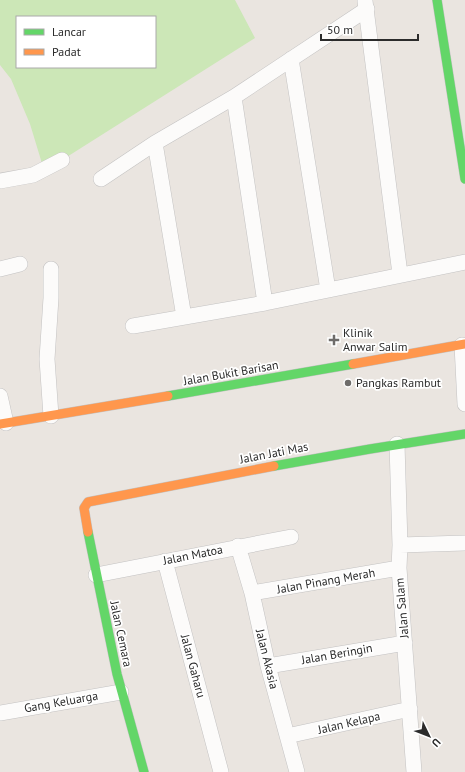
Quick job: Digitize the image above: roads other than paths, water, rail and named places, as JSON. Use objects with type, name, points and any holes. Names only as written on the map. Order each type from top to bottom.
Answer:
[{"type":"street","points":[[437,0],[465,179]]},
{"type":"street","points":[[101,179],[155,143],[234,96],[291,59],[366,5],[400,274]]},
{"type":"street","points":[[291,59],[328,290]]},
{"type":"street","points":[[234,96],[265,303]]},
{"type":"street","points":[[155,143],[184,317]]},
{"type":"street","points":[[0,182],[33,175],[62,160]]},
{"type":"street","points":[[133,326],[265,303],[400,274],[465,262]]},
{"type":"street","points":[[0,269],[20,264]]},
{"type":"street","points":[[50,269],[51,298],[47,359],[51,416]]},
{"type":"street","points":[[463,345],[465,404]]},
{"type":"street","name":"Jalan Bukit Barisan","points":[[3,424],[261,381],[463,345]]},
{"type":"street","points":[[0,396],[3,424]]},
{"type":"street","name":"Jalan Jati Mas","points":[[88,502],[295,461],[465,434]]},
{"type":"street","name":"Jalan Salam","points":[[397,444],[400,544],[399,568],[414,772]]},
{"type":"street","name":"Jalan Cemara","points":[[88,502],[84,508],[96,575],[122,692],[144,772]]},
{"type":"street","name":"Jalan Matoa","points":[[96,575],[238,546],[291,537]]},
{"type":"street","points":[[400,544],[465,543]]},
{"type":"street","name":"Jalan Akasia","points":[[238,546],[252,593],[268,666],[297,772]]},
{"type":"street","name":"Jalan Gaharu","points":[[165,561],[221,772]]},
{"type":"street","name":"Jalan Pinang Merah","points":[[252,593],[399,568]]},
{"type":"street","name":"Jalan Beringin","points":[[268,666],[405,643]]},
{"type":"street","name":"Gang Keluarga","points":[[0,713],[122,692]]},
{"type":"street","name":"Jalan Kelapa","points":[[287,736],[410,709]]},
{"type":"place","name":"Klinik Anwar Salim","points":[[334,340]]},
{"type":"place","name":"Pangkas Rambut","points":[[348,383]]}]
